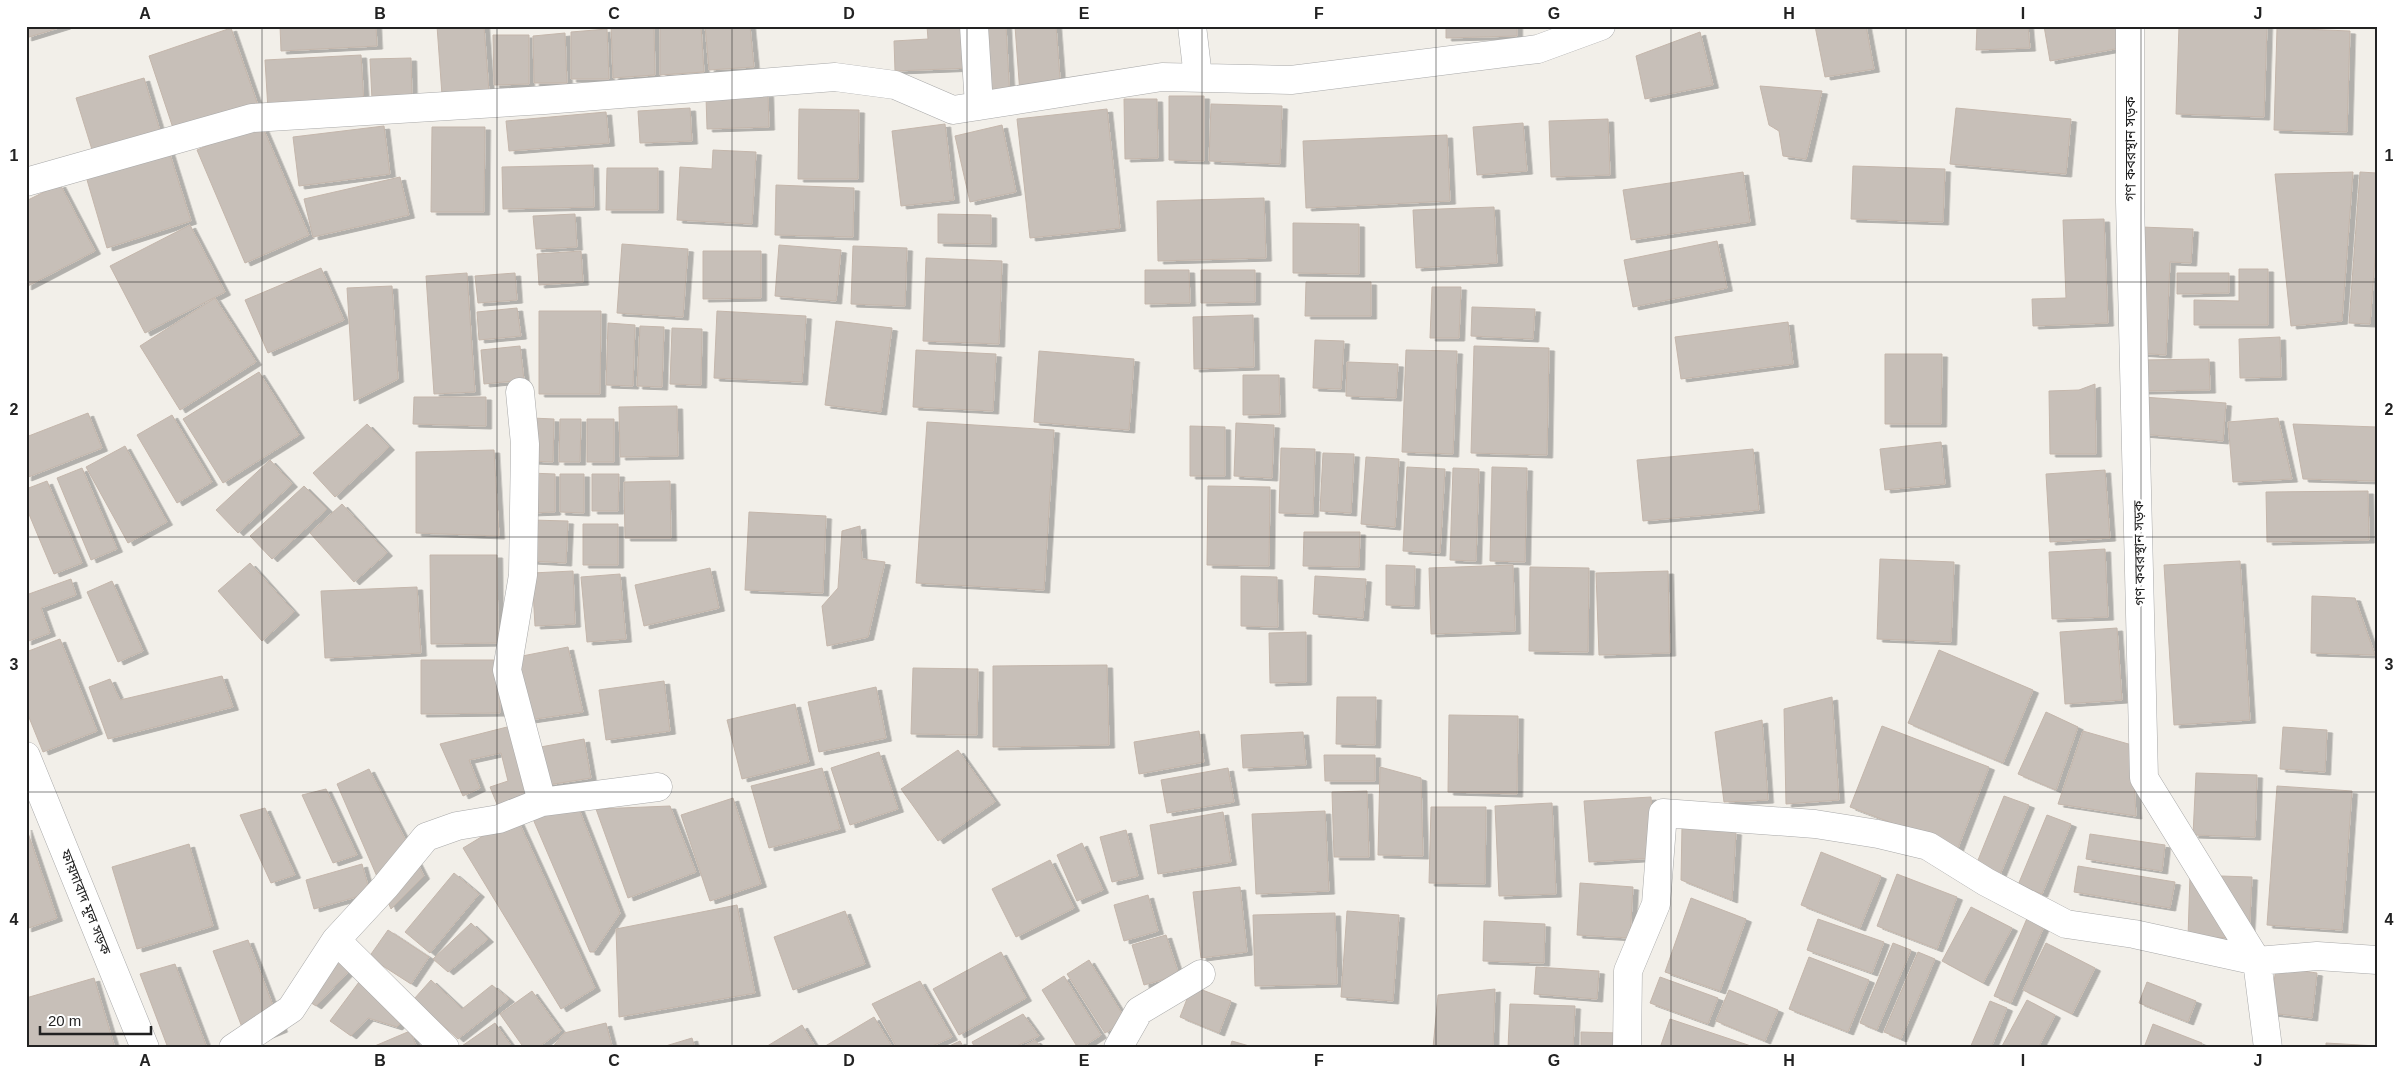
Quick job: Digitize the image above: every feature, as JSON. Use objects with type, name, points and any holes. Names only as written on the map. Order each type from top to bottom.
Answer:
[{"type":"street","points":[[974,26],[979,106]]},
{"type":"street","points":[[1192,26],[1198,77]]},
{"type":"street","points":[[26,182],[252,118],[545,100],[834,77],[895,84],[954,110],[1162,77],[1291,80],[1538,49],[1601,26]]},
{"type":"street","name":"গণ কবরস্থান সড়ক","points":[[2130,26],[2130,202],[2144,778],[2257,961],[2268,1048]]},
{"type":"street","points":[[520,392],[526,444],[522,575],[507,670],[542,802]]},
{"type":"street","name":"ফায়দাবাদ মূল সড়ক","points":[[26,756],[145,1048]]},
{"type":"street","points":[[233,1048],[291,1009],[336,940],[426,837],[457,826],[499,818],[542,802],[658,786]]},
{"type":"street","points":[[1628,1048],[1628,971],[1656,904],[1663,813],[1815,824],[1878,834],[1928,846],[1986,882],[2066,924],[2134,934],[2257,961],[2317,956],[2377,960]]},
{"type":"street","points":[[336,940],[445,1048]]},
{"type":"street","points":[[1118,1048],[1139,1011],[1201,974]]},
{"type":"building","points":[[26,26],[65,26],[26,38]]},
{"type":"building","points":[[280,26],[376,26],[377,46],[281,51]]},
{"type":"building","points":[[437,26],[484,26],[489,92],[442,95]]},
{"type":"building","points":[[611,26],[654,26],[655,75],[613,78]]},
{"type":"building","points":[[660,26],[701,26],[704,72],[660,75]]},
{"type":"building","points":[[705,26],[750,26],[754,67],[709,70]]},
{"type":"building","points":[[927,26],[970,26],[972,68],[895,71],[894,41],[928,39]]},
{"type":"building","points":[[983,26],[1006,26],[1010,99],[988,100]]},
{"type":"building","points":[[1015,26],[1056,26],[1061,91],[1020,94]]},
{"type":"building","points":[[1446,26],[1517,26],[1517,36],[1446,38]]},
{"type":"building","points":[[1815,26],[1866,26],[1874,69],[1825,77]]},
{"type":"building","points":[[1977,26],[2028,26],[2030,48],[1976,50]]},
{"type":"building","points":[[2044,26],[2123,26],[2126,47],[2050,61]]},
{"type":"building","points":[[2179,26],[2267,26],[2264,117],[2176,114]]},
{"type":"building","points":[[231,28],[259,108],[176,137],[149,56]]},
{"type":"building","points":[[2277,28],[2350,31],[2347,132],[2274,130]]},
{"type":"building","points":[[607,29],[609,79],[571,79],[571,32]]},
{"type":"building","points":[[1700,32],[1713,85],[1645,99],[1636,56]]},
{"type":"building","points":[[565,33],[567,83],[534,83],[533,36]]},
{"type":"building","points":[[493,35],[529,35],[529,84],[494,85]]},
{"type":"building","points":[[361,55],[364,104],[268,110],[265,60]]},
{"type":"building","points":[[411,58],[412,98],[372,100],[370,59]]},
{"type":"building","points":[[144,78],[162,137],[94,156],[76,98]]},
{"type":"building","points":[[1760,86],[1822,91],[1806,159],[1783,156],[1779,131],[1769,125]]},
{"type":"building","points":[[768,94],[769,127],[707,129],[706,97]]},
{"type":"building","points":[[1169,96],[1204,96],[1204,161],[1169,160]]},
{"type":"building","points":[[1124,99],[1157,99],[1158,158],[1125,159]]},
{"type":"building","points":[[1211,104],[1282,106],[1280,164],[1209,161]]},
{"type":"building","points":[[690,108],[692,141],[640,143],[638,111]]},
{"type":"building","points":[[1956,108],[2071,119],[2066,174],[1950,164]]},
{"type":"building","points":[[799,109],[859,110],[858,179],[798,179]]},
{"type":"building","points":[[1107,109],[1120,228],[1030,238],[1017,119]]},
{"type":"building","points":[[606,112],[609,143],[509,151],[506,121]]},
{"type":"building","points":[[1608,119],[1610,175],[1551,177],[1549,121]]},
{"type":"building","points":[[261,123],[309,235],[245,263],[197,150]]},
{"type":"building","points":[[1523,123],[1527,171],[1477,175],[1473,127]]},
{"type":"building","points":[[945,124],[954,200],[901,206],[892,131]]},
{"type":"building","points":[[1002,125],[1016,192],[970,202],[955,136]]},
{"type":"building","points":[[384,126],[390,174],[299,186],[293,137]]},
{"type":"building","points":[[432,127],[485,127],[484,212],[431,212]]},
{"type":"building","points":[[1447,135],[1450,201],[1306,208],[1303,141]]},
{"type":"building","points":[[168,148],[191,221],[107,248],[85,173]]},
{"type":"building","points":[[713,150],[756,152],[752,224],[677,220],[680,167],[712,169]]},
{"type":"building","points":[[593,165],[594,207],[503,209],[502,167]]},
{"type":"building","points":[[1853,166],[1945,169],[1943,222],[1851,219]]},
{"type":"building","points":[[607,168],[658,168],[658,210],[606,210]]},
{"type":"building","points":[[1743,172],[1750,222],[1631,240],[1623,190]]},
{"type":"building","points":[[2353,172],[2342,321],[2291,326],[2275,174]]},
{"type":"building","points":[[2360,172],[2377,173],[2377,233],[2370,324],[2349,323]]},
{"type":"building","points":[[400,177],[409,215],[313,237],[304,199]]},
{"type":"building","points":[[60,184],[95,251],[26,287],[26,201]]},
{"type":"building","points":[[776,185],[854,188],[853,237],[775,235]]},
{"type":"building","points":[[1264,198],[1266,258],[1158,261],[1157,201]]},
{"type":"building","points":[[1494,207],[1497,263],[1416,268],[1413,210]]},
{"type":"building","points":[[575,214],[577,247],[536,249],[533,216]]},
{"type":"building","points":[[938,214],[991,215],[991,244],[938,243]]},
{"type":"building","points":[[2104,219],[2108,323],[2033,326],[2032,299],[2066,298],[2063,220]]},
{"type":"building","points":[[1293,223],[1359,224],[1359,274],[1293,273]]},
{"type":"building","points":[[190,225],[225,292],[145,333],[110,266]]},
{"type":"building","points":[[2141,227],[2193,229],[2191,263],[2170,262],[2166,355],[2136,353]]},
{"type":"building","points":[[1717,241],[1727,288],[1633,307],[1624,260]]},
{"type":"building","points":[[622,244],[688,249],[683,317],[617,313]]},
{"type":"building","points":[[779,245],[841,250],[836,301],[775,296]]},
{"type":"building","points":[[853,246],[907,248],[905,306],[851,304]]},
{"type":"building","points":[[581,251],[583,282],[539,285],[537,254]]},
{"type":"building","points":[[703,251],[761,251],[761,298],[703,299]]},
{"type":"building","points":[[926,258],[1002,261],[999,344],[923,341]]},
{"type":"building","points":[[321,268],[344,320],[268,353],[245,300]]},
{"type":"building","points":[[2239,269],[2268,269],[2268,325],[2194,325],[2194,300],[2239,301]]},
{"type":"building","points":[[1145,270],[1189,270],[1190,303],[1145,304]]},
{"type":"building","points":[[1201,270],[1255,270],[1255,302],[1201,303]]},
{"type":"building","points":[[467,273],[475,392],[434,394],[426,276]]},
{"type":"building","points":[[515,273],[517,300],[478,303],[475,276]]},
{"type":"building","points":[[2177,273],[2229,273],[2229,293],[2177,294]]},
{"type":"building","points":[[1306,282],[1371,282],[1371,316],[1305,316]]},
{"type":"building","points":[[392,286],[398,379],[354,401],[347,288]]},
{"type":"building","points":[[1432,287],[1461,287],[1459,338],[1430,338]]},
{"type":"building","points":[[215,298],[256,362],[180,410],[140,346]]},
{"type":"building","points":[[1472,307],[1535,309],[1533,339],[1471,336]]},
{"type":"building","points":[[517,308],[521,336],[479,340],[477,312]]},
{"type":"building","points":[[539,311],[601,311],[600,394],[539,394]]},
{"type":"building","points":[[717,311],[806,316],[802,382],[714,378]]},
{"type":"building","points":[[1253,315],[1254,367],[1194,369],[1193,317]]},
{"type":"building","points":[[836,321],[892,328],[881,412],[825,405]]},
{"type":"building","points":[[1788,322],[1793,364],[1681,379],[1675,337]]},
{"type":"building","points":[[608,323],[635,325],[633,386],[606,385]]},
{"type":"building","points":[[640,326],[664,327],[662,387],[637,386]]},
{"type":"building","points":[[672,328],[702,329],[701,385],[670,384]]},
{"type":"building","points":[[2280,337],[2281,377],[2240,378],[2239,339]]},
{"type":"building","points":[[1315,340],[1344,341],[1341,389],[1313,388]]},
{"type":"building","points":[[520,346],[524,380],[484,384],[481,350]]},
{"type":"building","points":[[1474,346],[1549,348],[1547,455],[1471,453]]},
{"type":"building","points":[[916,350],[996,354],[993,411],[913,407]]},
{"type":"building","points":[[1406,350],[1457,351],[1453,454],[1402,452]]},
{"type":"building","points":[[1039,351],[1134,359],[1129,430],[1034,422]]},
{"type":"building","points":[[1885,354],[1942,354],[1941,424],[1885,424]]},
{"type":"building","points":[[2209,359],[2210,390],[2143,391],[2142,360]]},
{"type":"building","points":[[1347,362],[1398,364],[1396,398],[1346,396]]},
{"type":"building","points":[[259,372],[299,435],[223,483],[183,419]]},
{"type":"building","points":[[1243,375],[1279,375],[1280,414],[1243,415]]},
{"type":"building","points":[[2095,384],[2096,454],[2050,454],[2049,391],[2079,390]]},
{"type":"building","points":[[414,397],[486,397],[486,426],[413,424]]},
{"type":"building","points":[[2143,397],[2226,403],[2223,441],[2140,434]]},
{"type":"building","points":[[677,406],[678,456],[620,457],[619,407]]},
{"type":"building","points":[[88,413],[102,448],[26,478],[26,437]]},
{"type":"building","points":[[172,415],[212,482],[177,503],[137,435]]},
{"type":"building","points":[[532,418],[554,419],[553,462],[531,461]]},
{"type":"building","points":[[2278,418],[2292,479],[2233,482],[2228,422]]},
{"type":"building","points":[[560,419],[581,419],[580,462],[559,462]]},
{"type":"building","points":[[587,419],[614,419],[614,462],[587,462]]},
{"type":"building","points":[[927,422],[1054,430],[1044,590],[916,583]]},
{"type":"building","points":[[1236,423],[1274,425],[1272,478],[1234,476]]},
{"type":"building","points":[[367,424],[389,447],[335,497],[313,473]]},
{"type":"building","points":[[2293,424],[2377,427],[2375,481],[2303,479]]},
{"type":"building","points":[[1190,426],[1225,427],[1225,476],[1190,476]]},
{"type":"building","points":[[1941,442],[1945,484],[1885,490],[1880,449]]},
{"type":"building","points":[[125,446],[167,522],[128,543],[86,467]]},
{"type":"building","points":[[1281,448],[1315,449],[1313,514],[1279,513]]},
{"type":"building","points":[[1753,449],[1759,510],[1643,521],[1637,460]]},
{"type":"building","points":[[494,450],[499,536],[416,533],[416,452]]},
{"type":"building","points":[[1323,453],[1354,454],[1351,513],[1320,511]]},
{"type":"building","points":[[1366,457],[1399,459],[1395,527],[1361,524]]},
{"type":"building","points":[[270,460],[292,484],[238,533],[216,510]]},
{"type":"building","points":[[1407,467],[1445,469],[1440,553],[1403,551]]},
{"type":"building","points":[[1492,467],[1527,468],[1525,562],[1490,561]]},
{"type":"building","points":[[82,468],[117,549],[91,560],[57,478]]},
{"type":"building","points":[[1453,468],[1479,469],[1476,561],[1450,560]]},
{"type":"building","points":[[2105,470],[2110,538],[2050,542],[2046,474]]},
{"type":"building","points":[[530,473],[555,474],[555,512],[529,513]]},
{"type":"building","points":[[560,474],[584,474],[584,513],[560,512]]},
{"type":"building","points":[[592,474],[619,474],[618,511],[592,511]]},
{"type":"building","points":[[47,481],[82,563],[54,574],[26,507],[26,489]]},
{"type":"building","points":[[670,481],[671,538],[625,538],[624,482]]},
{"type":"building","points":[[304,486],[327,509],[272,559],[250,536]]},
{"type":"building","points":[[1208,486],[1270,487],[1269,566],[1207,565]]},
{"type":"building","points":[[2368,491],[2369,540],[2267,542],[2266,492]]},
{"type":"building","points":[[342,504],[387,553],[354,582],[310,533]]},
{"type":"building","points":[[749,512],[826,516],[823,593],[745,590]]},
{"type":"building","points":[[532,520],[568,521],[566,563],[530,561]]},
{"type":"building","points":[[583,524],[618,524],[618,565],[583,565]]},
{"type":"building","points":[[860,526],[862,559],[885,562],[868,637],[827,646],[822,606],[838,588],[842,531]]},
{"type":"building","points":[[1304,532],[1360,532],[1359,567],[1303,566]]},
{"type":"building","points":[[2105,549],[2108,617],[2052,619],[2049,552]]},
{"type":"building","points":[[430,555],[497,555],[498,643],[431,644]]},
{"type":"building","points":[[1880,559],[1954,562],[1951,642],[1877,639]]},
{"type":"building","points":[[2240,561],[2250,720],[2174,725],[2164,565]]},
{"type":"building","points":[[250,563],[294,612],[262,641],[218,591]]},
{"type":"building","points":[[1386,565],[1415,566],[1414,606],[1386,605]]},
{"type":"building","points":[[1513,565],[1515,631],[1431,634],[1429,568]]},
{"type":"building","points":[[1530,567],[1589,568],[1588,652],[1529,651]]},
{"type":"building","points":[[710,568],[719,608],[644,626],[635,585]]},
{"type":"building","points":[[573,571],[575,624],[535,626],[532,573]]},
{"type":"building","points":[[1668,571],[1670,653],[1599,655],[1596,573]]},
{"type":"building","points":[[620,574],[626,639],[587,642],[581,577]]},
{"type":"building","points":[[1241,576],[1277,577],[1278,627],[1241,626]]},
{"type":"building","points":[[1315,576],[1366,579],[1363,618],[1313,614]]},
{"type":"building","points":[[71,579],[76,595],[41,608],[50,633],[26,642],[26,595]]},
{"type":"building","points":[[112,581],[143,651],[118,662],[87,592]]},
{"type":"building","points":[[417,587],[421,653],[325,658],[321,591]]},
{"type":"building","points":[[2312,596],[2355,598],[2375,655],[2311,653]]},
{"type":"building","points":[[2117,628],[2122,700],[2065,704],[2060,632]]},
{"type":"building","points":[[1306,632],[1306,682],[1270,683],[1269,633]]},
{"type":"building","points":[[60,639],[97,731],[43,752],[26,710],[26,652]]},
{"type":"building","points":[[568,647],[583,712],[529,720],[512,658]]},
{"type":"building","points":[[1939,650],[2033,690],[2003,763],[1908,723]]},
{"type":"building","points":[[421,660],[500,660],[500,713],[421,714]]},
{"type":"building","points":[[1107,665],[1109,745],[993,747],[993,666]]},
{"type":"building","points":[[913,668],[978,669],[977,735],[911,734]]},
{"type":"building","points":[[222,676],[233,707],[108,739],[89,687],[110,679],[120,700]]},
{"type":"building","points":[[664,681],[670,731],[606,740],[599,690]]},
{"type":"building","points":[[876,687],[886,738],[819,752],[808,702]]},
{"type":"building","points":[[1337,697],[1376,697],[1375,745],[1336,744]]},
{"type":"building","points":[[1832,697],[1839,800],[1786,804],[1784,709]]},
{"type":"building","points":[[795,704],[809,762],[742,779],[727,720]]},
{"type":"building","points":[[2046,712],[2078,727],[2056,790],[2018,774]]},
{"type":"building","points":[[1449,715],[1518,716],[1517,794],[1448,792]]},
{"type":"building","points":[[1762,720],[1768,800],[1724,802],[1715,732]]},
{"type":"building","points":[[511,726],[534,796],[501,814],[490,787],[508,781],[501,753],[469,760],[480,788],[463,796],[440,744]]},
{"type":"building","points":[[1882,726],[1989,767],[1958,848],[1850,807]]},
{"type":"building","points":[[2283,727],[2327,730],[2325,772],[2280,769]]},
{"type":"building","points":[[1199,731],[1204,762],[1139,774],[1134,742]]},
{"type":"building","points":[[2083,731],[2132,745],[2136,816],[2058,804]]},
{"type":"building","points":[[1303,732],[1306,765],[1243,768],[1241,735]]},
{"type":"building","points":[[584,739],[591,778],[542,786],[535,748]]},
{"type":"building","points":[[958,750],[995,802],[938,841],[901,789]]},
{"type":"building","points":[[879,752],[898,809],[850,825],[831,768]]},
{"type":"building","points":[[1324,755],[1375,755],[1375,781],[1325,781]]},
{"type":"building","points":[[1380,767],[1421,778],[1423,856],[1378,855]]},
{"type":"building","points":[[822,768],[840,829],[769,848],[751,786]]},
{"type":"building","points":[[1228,768],[1234,802],[1167,813],[1161,780]]},
{"type":"building","points":[[369,769],[424,876],[391,909],[337,784]]},
{"type":"building","points":[[2196,773],[2257,775],[2255,837],[2193,835]]},
{"type":"building","points":[[2277,786],[2352,791],[2342,930],[2267,925]]},
{"type":"building","points":[[326,789],[357,855],[333,863],[302,795]]},
{"type":"building","points":[[1367,791],[1369,857],[1334,857],[1332,792]]},
{"type":"building","points":[[2004,796],[2029,805],[2000,875],[1976,865]]},
{"type":"building","points":[[1651,797],[1655,858],[1589,862],[1584,801]]},
{"type":"building","points":[[733,798],[761,884],[710,901],[681,815]]},
{"type":"building","points":[[575,799],[620,913],[594,952],[590,952],[530,812]]},
{"type":"building","points":[[1552,803],[1556,894],[1499,896],[1495,806]]},
{"type":"building","points":[[670,806],[696,872],[628,898],[596,809]]},
{"type":"building","points":[[1431,807],[1486,807],[1485,884],[1429,883]]},
{"type":"building","points":[[265,808],[295,875],[271,883],[240,815]]},
{"type":"building","points":[[1325,811],[1329,891],[1256,894],[1252,814]]},
{"type":"building","points":[[1223,812],[1231,862],[1158,874],[1150,825]]},
{"type":"building","points":[[2047,815],[2071,824],[2042,894],[2018,885]]},
{"type":"building","points":[[516,816],[595,988],[561,1009],[463,848]]},
{"type":"building","points":[[1682,826],[1736,832],[1732,900],[1681,880]]},
{"type":"building","points":[[26,827],[57,918],[26,929]]},
{"type":"building","points":[[1126,830],[1138,876],[1112,882],[1100,837]]},
{"type":"building","points":[[2090,834],[2165,845],[2162,871],[2086,859]]},
{"type":"building","points":[[1082,843],[1103,890],[1077,901],[1057,855]]},
{"type":"building","points":[[189,844],[213,926],[137,949],[112,867]]},
{"type":"building","points":[[1821,852],[1881,876],[1860,928],[1801,905]]},
{"type":"building","points":[[1050,860],[1074,908],[1016,937],[992,889]]},
{"type":"building","points":[[362,864],[370,893],[314,909],[306,880]]},
{"type":"building","points":[[2078,866],[2175,882],[2170,908],[2074,892]]},
{"type":"building","points":[[454,873],[479,894],[430,953],[405,932]]},
{"type":"building","points":[[1897,874],[1957,897],[1937,949],[1877,926]]},
{"type":"building","points":[[2190,875],[2252,877],[2249,938],[2188,937]]},
{"type":"building","points":[[1580,883],[1633,887],[1630,938],[1577,935]]},
{"type":"building","points":[[1240,887],[1247,952],[1201,958],[1193,892]]},
{"type":"building","points":[[1148,895],[1158,931],[1124,941],[1114,905]]},
{"type":"building","points":[[1691,898],[1746,919],[1720,991],[1665,972]]},
{"type":"building","points":[[737,905],[755,993],[619,1017],[616,929]]},
{"type":"building","points":[[1971,907],[2012,928],[1983,983],[1942,961]]},
{"type":"building","points":[[845,911],[865,964],[793,990],[774,937]]},
{"type":"building","points":[[1347,911],[1399,915],[1393,1001],[1341,997]]},
{"type":"building","points":[[1335,913],[1337,984],[1255,986],[1253,915]]},
{"type":"building","points":[[2028,916],[2045,924],[2011,1003],[1994,996]]},
{"type":"building","points":[[1818,919],[1884,942],[1872,973],[1807,950]]},
{"type":"building","points":[[1484,921],[1545,924],[1544,963],[1483,961]]},
{"type":"building","points":[[471,923],[488,939],[448,972],[433,959]]},
{"type":"building","points":[[388,930],[429,957],[411,984],[369,957]]},
{"type":"building","points":[[1166,935],[1179,975],[1144,985],[1132,945]]},
{"type":"building","points":[[248,940],[282,1029],[248,1043],[213,951]]},
{"type":"building","points":[[1893,943],[1911,950],[1877,1030],[1860,1023]]},
{"type":"building","points":[[2046,943],[2095,968],[2072,1014],[2023,990]]},
{"type":"building","points":[[1001,952],[1026,998],[959,1035],[933,989]]},
{"type":"building","points":[[1918,952],[1935,959],[1901,1039],[1884,1032]]},
{"type":"building","points":[[333,954],[352,968],[316,1006],[299,995]]},
{"type":"building","points":[[1809,957],[1869,980],[1848,1032],[1789,1009]]},
{"type":"building","points":[[1089,960],[1126,1020],[1105,1033],[1067,974]]},
{"type":"building","points":[[175,964],[207,1048],[168,1048],[140,974]]},
{"type":"building","points":[[1536,967],[1599,971],[1597,999],[1534,994]]},
{"type":"building","points":[[2276,967],[2317,973],[2312,1018],[2270,1013]]},
{"type":"building","points":[[1064,976],[1101,1035],[1081,1048],[1078,1048],[1042,990]]},
{"type":"building","points":[[1660,977],[1718,998],[1708,1024],[1650,1003]]},
{"type":"building","points":[[94,978],[115,1048],[26,1048],[26,998]]},
{"type":"building","points":[[431,980],[462,1009],[492,985],[509,999],[458,1039],[414,999]]},
{"type":"building","points":[[920,981],[952,1037],[928,1048],[897,1048],[872,1004]]},
{"type":"building","points":[[359,982],[412,1010],[397,1027],[368,1018],[351,1036],[330,1021]]},
{"type":"building","points":[[2147,982],[2196,1001],[2188,1022],[2139,1003]]},
{"type":"building","points":[[1192,986],[1231,1001],[1219,1033],[1180,1017]]},
{"type":"building","points":[[1495,989],[1493,1048],[1433,1048],[1438,995]]},
{"type":"building","points":[[1729,990],[1778,1010],[1765,1041],[1716,1021]]},
{"type":"building","points":[[532,991],[561,1031],[537,1048],[524,1048],[500,1014]]},
{"type":"building","points":[[2027,1000],[2055,1015],[2038,1048],[2001,1048]]},
{"type":"building","points":[[1990,1001],[2007,1008],[1991,1048],[1970,1048]]},
{"type":"building","points":[[1510,1004],[1575,1006],[1573,1048],[1508,1048]]},
{"type":"building","points":[[1023,1014],[1039,1036],[1012,1048],[975,1048],[972,1042]]},
{"type":"building","points":[[874,1017],[893,1048],[822,1048]]},
{"type":"building","points":[[1670,1019],[1757,1048],[1670,1048],[1661,1045]]},
{"type":"building","points":[[495,1023],[513,1048],[459,1048]]},
{"type":"building","points":[[606,1023],[612,1046],[552,1048],[564,1033]]},
{"type":"building","points":[[2153,1024],[2202,1043],[2201,1048],[2153,1048],[2145,1045]]},
{"type":"building","points":[[802,1025],[816,1048],[764,1048]]},
{"type":"building","points":[[410,1031],[417,1048],[370,1048]]},
{"type":"building","points":[[1581,1032],[1620,1033],[1619,1048],[1581,1048]]},
{"type":"building","points":[[692,1038],[695,1048],[659,1048]]},
{"type":"building","points":[[1035,1040],[1042,1048],[1021,1048]]},
{"type":"building","points":[[960,1041],[964,1048],[945,1048]]},
{"type":"building","points":[[1232,1041],[1256,1048],[1230,1048]]},
{"type":"building","points":[[2326,1043],[2377,1046],[2377,1048],[2326,1048]]}]
